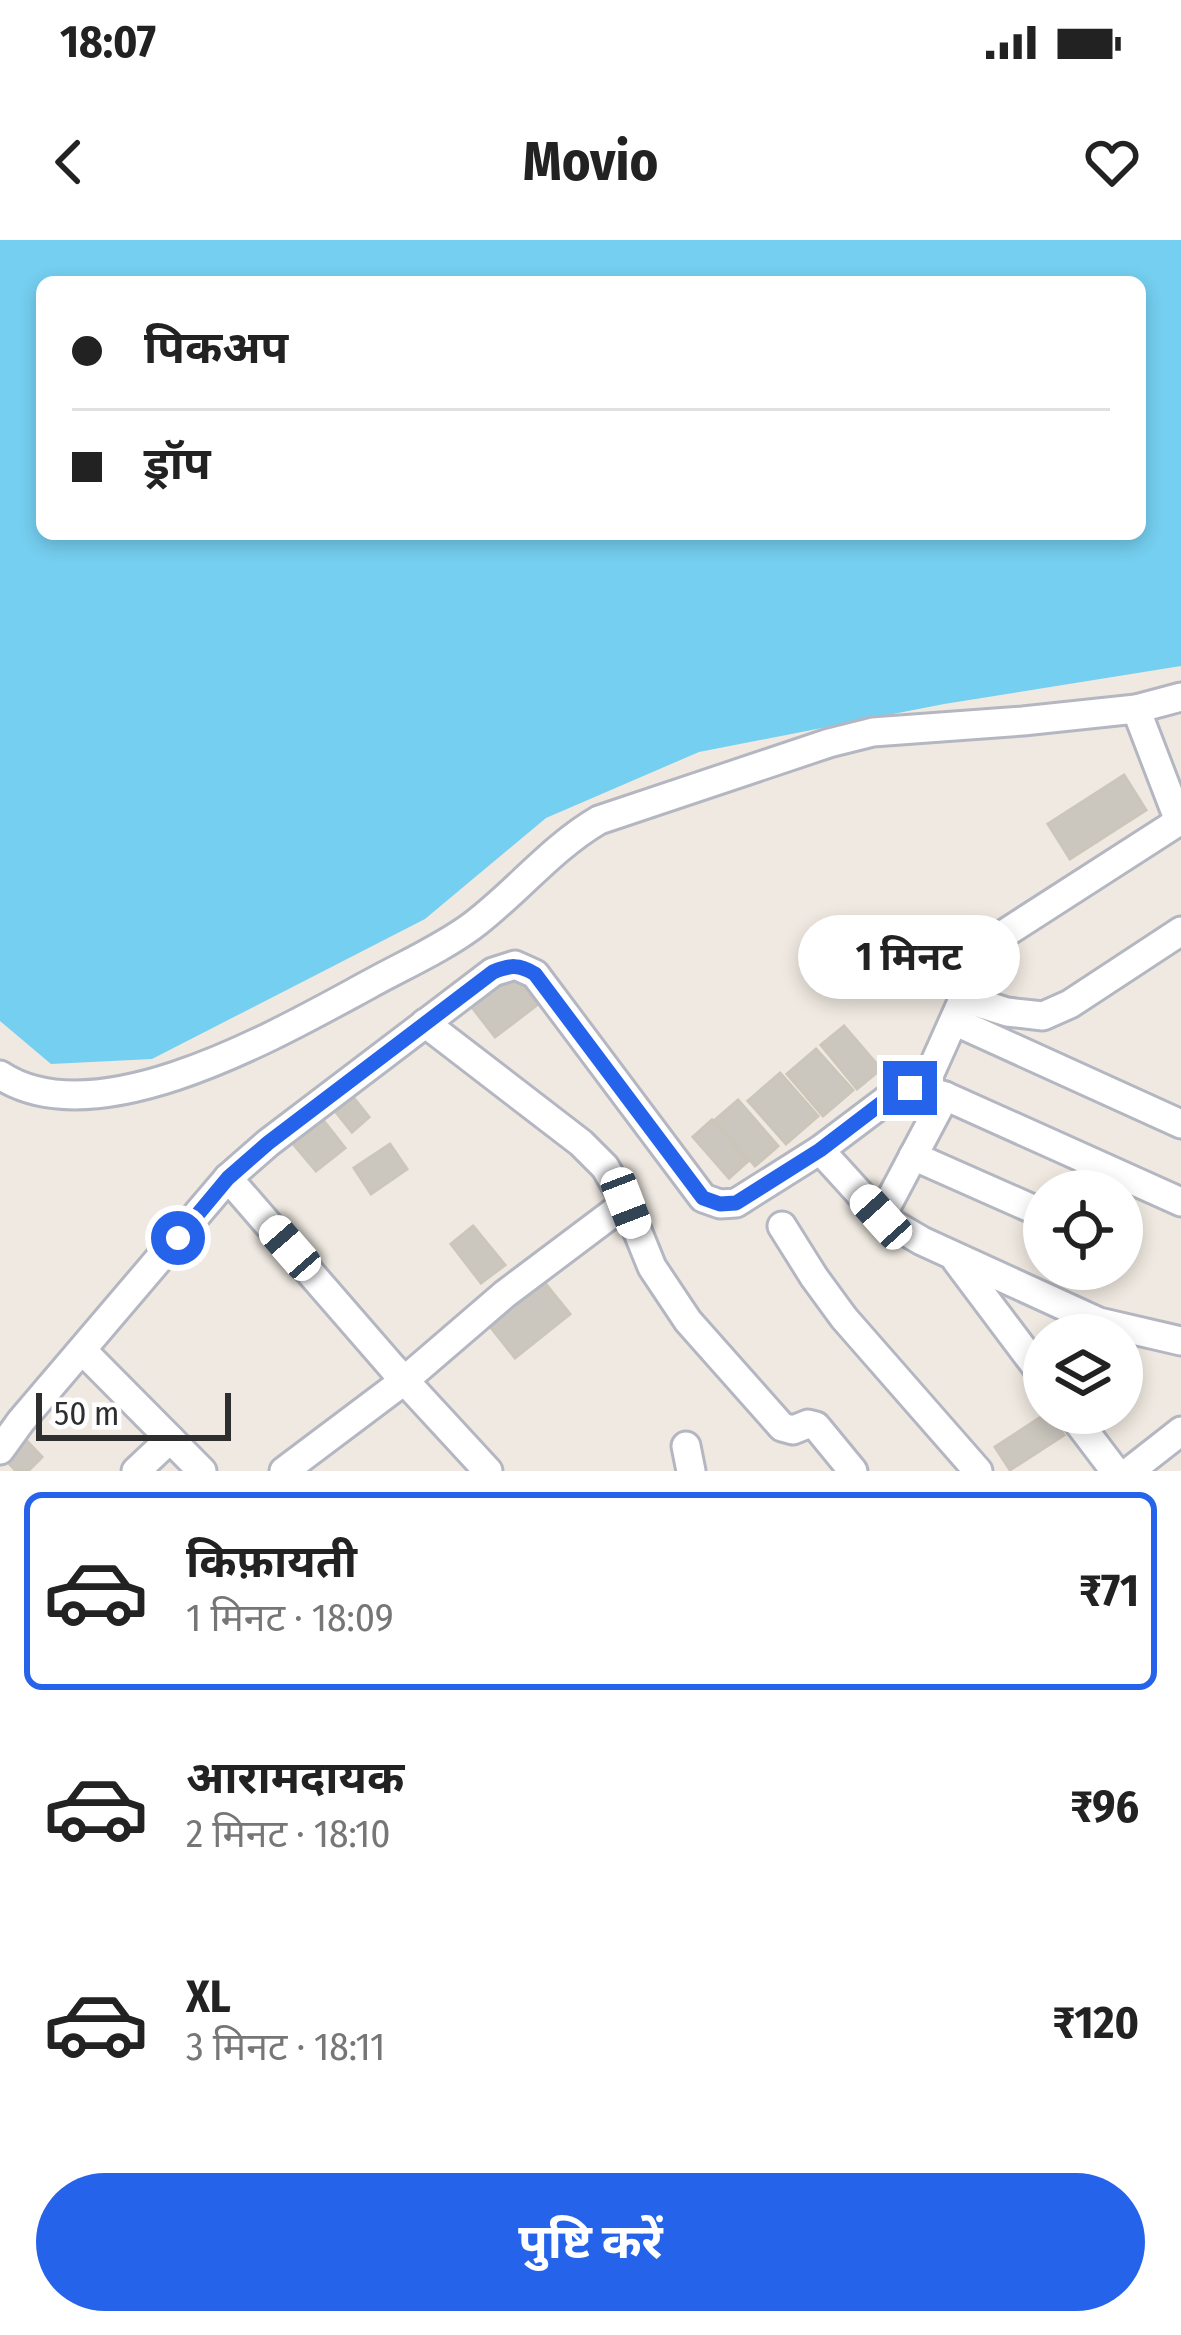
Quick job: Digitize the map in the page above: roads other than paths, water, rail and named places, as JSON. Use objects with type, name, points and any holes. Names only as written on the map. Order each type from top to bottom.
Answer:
[{"type":"street","points":[[0,1075],[35,1092],[104,1094],[242,1051],[471,927],[568,840],[599,820],[829,743],[873,732],[1136,709],[1181,697]]},
{"type":"street","points":[[881,1217],[913,1156],[976,952],[1180,820],[1136,709]]},
{"type":"street","points":[[959,1010],[1043,1016],[1070,1004],[1181,931]]},
{"type":"street","points":[[0,1450],[228,1178],[425,1023],[507,966],[535,974],[703,1198],[720,1204],[736,1203],[820,1150],[896,1092],[910,1088],[934,1092],[1181,1202]]},
{"type":"street","points":[[959,1010],[1181,1124]]},
{"type":"street","points":[[425,1023],[605,1166],[652,1267],[688,1321],[782,1427],[816,1426],[853,1471]]},
{"type":"street","points":[[820,1150],[881,1217],[952,1255],[1099,1322],[1181,1341]]},
{"type":"street","points":[[913,1156],[1023,1205]]},
{"type":"street","points":[[228,1178],[488,1471]]},
{"type":"street","points":[[284,1471],[406,1380],[506,1294],[626,1203]]},
{"type":"street","points":[[782,1226],[844,1318],[978,1471]]},
{"type":"street","points":[[952,1255],[1023,1349]]},
{"type":"street","points":[[82,1350],[202,1471]]},
{"type":"street","points":[[1130,1471],[1181,1431]]},
{"type":"street","points":[[1088,1434],[1115,1471]]},
{"type":"street","points":[[136,1471],[170,1439]]},
{"type":"water","points":[[0,240],[1181,240],[1181,666],[944,704],[699,752],[546,818],[425,919],[152,1059],[51,1064],[0,1021]]}]
